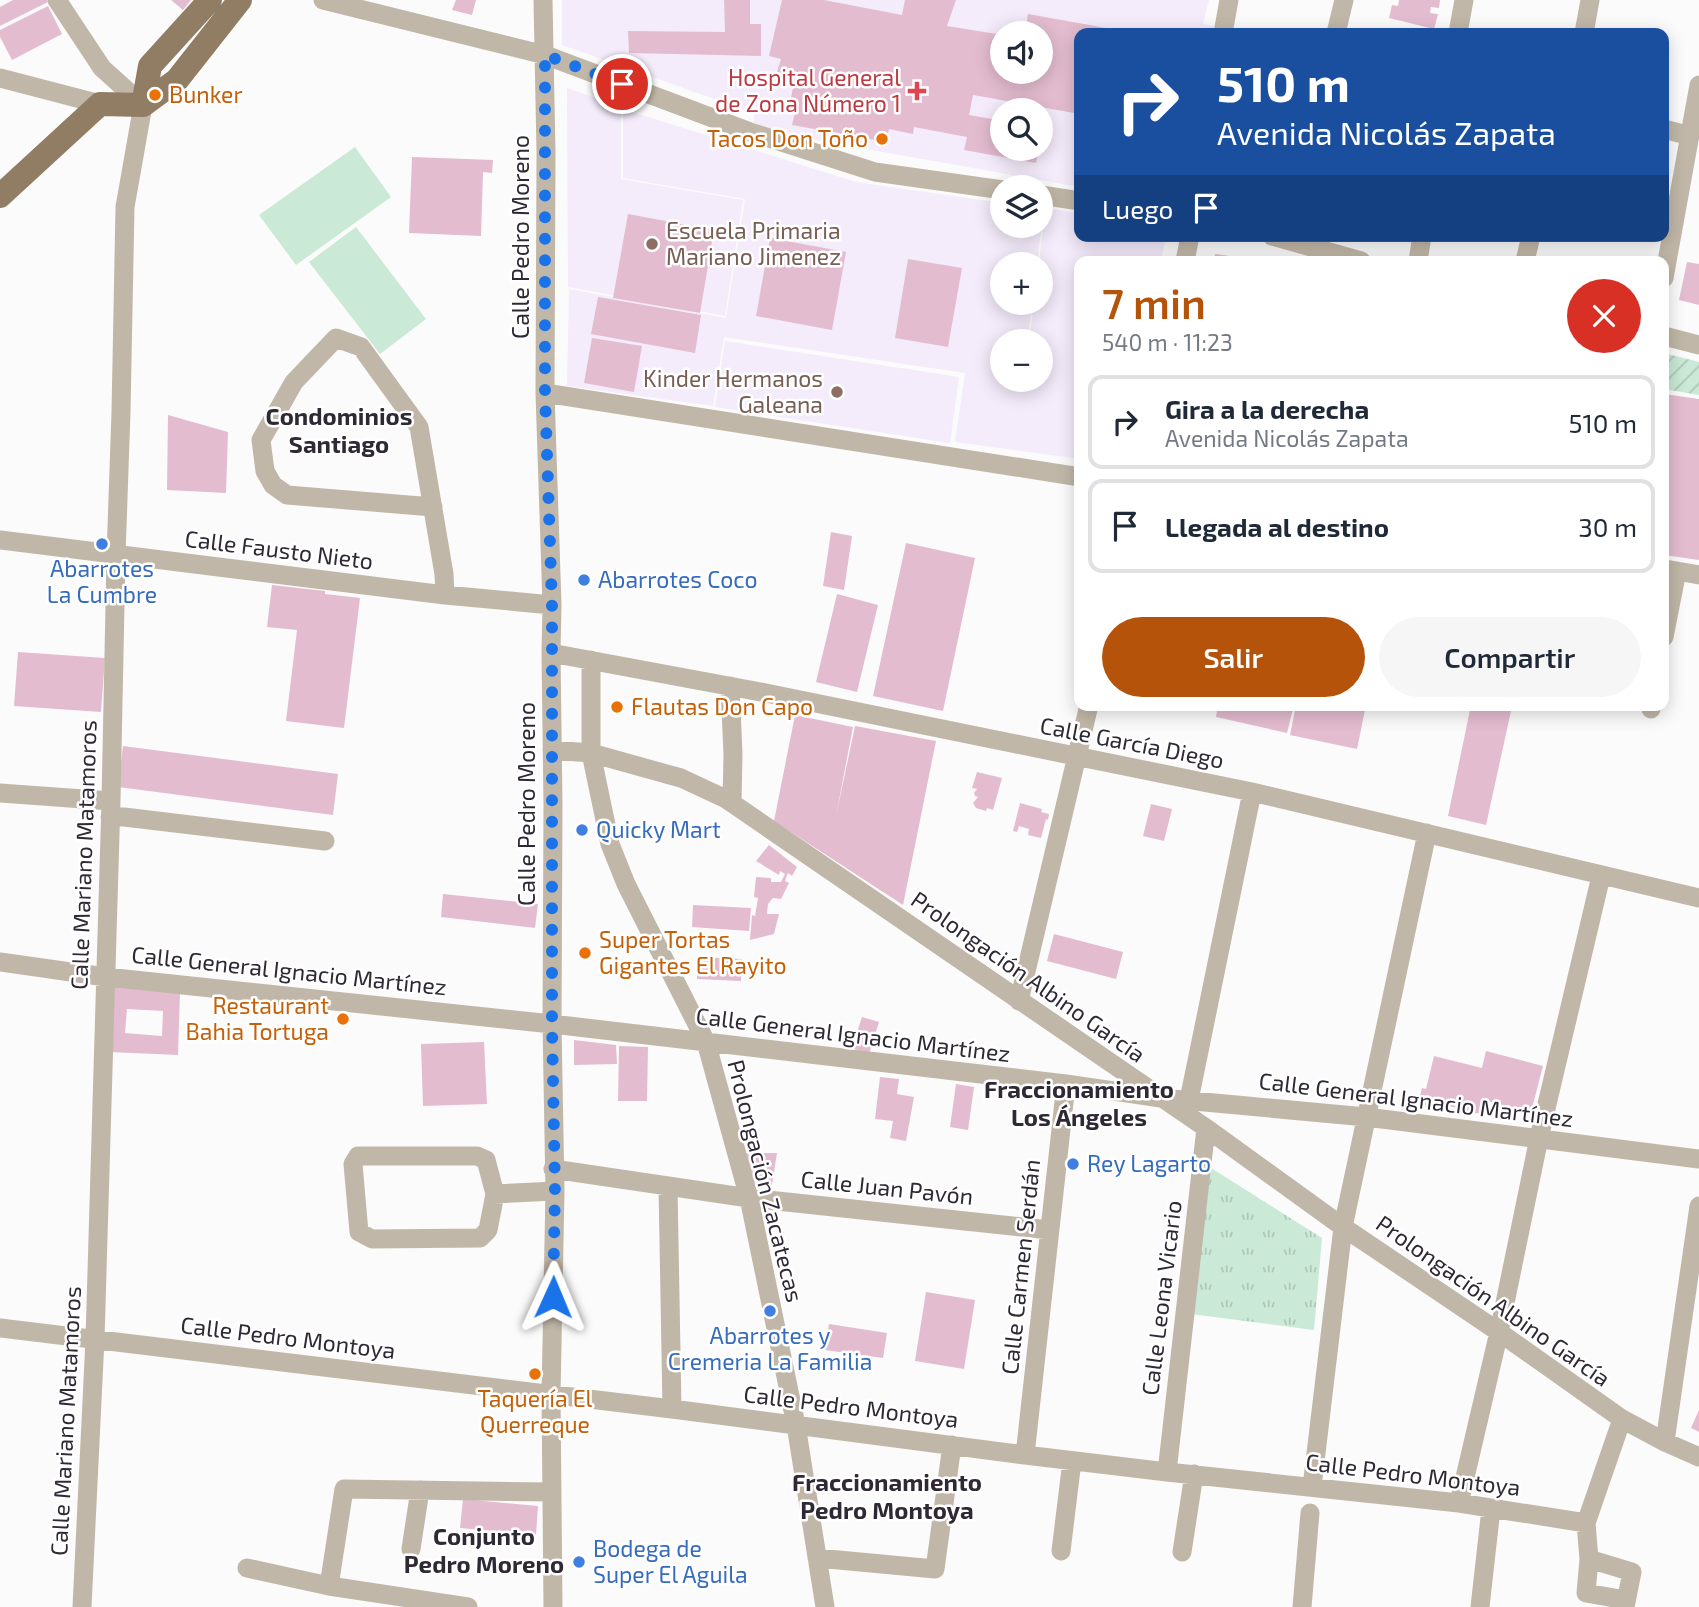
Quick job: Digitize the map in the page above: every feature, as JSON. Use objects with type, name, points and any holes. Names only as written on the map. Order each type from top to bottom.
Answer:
[{"type":"main road","points":[[143,105],[150,66],[210,0]]},
{"type":"main road","points":[[0,195],[100,104],[143,105],[177,80],[240,0]]},
{"type":"street","points":[[57,0],[102,68],[143,105]]},
{"type":"street","points":[[323,0],[545,55],[750,132],[875,172],[990,188]]},
{"type":"street","name":"Calle Pedro Moreno","points":[[543,0],[545,393],[552,605],[552,1024],[555,1191],[551,1395],[553,1607]]},
{"type":"street","points":[[1224,28],[1229,0]]},
{"type":"street","points":[[1338,28],[1347,0]]},
{"type":"street","points":[[1347,0],[1352,15],[1350,28]]},
{"type":"street","points":[[1459,28],[1464,0]]},
{"type":"street","points":[[1585,28],[1590,0]]},
{"type":"street","points":[[0,78],[100,104]]},
{"type":"street","points":[[1668,256],[1699,85]]},
{"type":"street","name":"Calle Mariano Matamoros","points":[[82,1607],[95,1339],[125,207],[143,105]]},
{"type":"street","points":[[1669,130],[1690,136]]},
{"type":"street","points":[[1053,197],[1074,200]]},
{"type":"street","points":[[1310,242],[1348,256]]},
{"type":"street","points":[[1669,337],[1699,345]]},
{"type":"street","points":[[433,507],[287,495],[273,485],[265,471],[261,440],[294,382],[336,338],[360,347],[419,427],[433,507],[444,574],[445,595]]},
{"type":"street","points":[[545,393],[1074,476]]},
{"type":"street","name":"Calle Fausto Nieto","points":[[0,540],[445,595],[552,605]]},
{"type":"street","points":[[1669,589],[1671,570],[1699,575]]},
{"type":"street","name":"Calle García Diego","points":[[551,653],[730,686],[1252,792],[1699,898]]},
{"type":"street","name":"Prolongación Zacatecas","points":[[591,660],[591,753],[610,844],[626,884],[706,1042],[749,1198],[796,1426],[825,1607]]},
{"type":"street","points":[[730,686],[732,803]]},
{"type":"street","points":[[1019,1001],[1087,711]]},
{"type":"street","name":"Prolongación Albino García","points":[[552,750],[591,753],[681,778],[726,799],[1622,1419],[1699,1457]]},
{"type":"street","points":[[1189,1100],[1252,792]]},
{"type":"street","points":[[0,793],[325,841]]},
{"type":"street","points":[[1312,1487],[1343,1227],[1427,833]]},
{"type":"street","points":[[1458,1503],[1499,1332],[1539,1138],[1601,876]]},
{"type":"street","name":"Calle General Ignacio Martínez","points":[[0,962],[106,977],[552,1024],[1066,1084],[1161,1098],[1366,1117],[1699,1159]]},
{"type":"street","name":"Calle Carmen Serdán","points":[[1025,1455],[1066,1084]]},
{"type":"street","name":"Calle Leona Vicario","points":[[1167,1472],[1206,1129]]},
{"type":"street","points":[[358,1156],[477,1156],[486,1160],[495,1194],[488,1230],[480,1238],[372,1240],[359,1231],[353,1164],[358,1156]]},
{"type":"street","name":"Calle Juan Pavón","points":[[553,1169],[749,1198],[1050,1230]]},
{"type":"street","points":[[668,1186],[672,1409]]},
{"type":"street","points":[[495,1194],[555,1191]]},
{"type":"street","points":[[1664,1442],[1699,1206]]},
{"type":"street","name":"Calle Pedro Montoya","points":[[0,1328],[672,1409],[1072,1461],[1458,1503],[1586,1523]]},
{"type":"street","points":[[1589,1559],[1632,1572],[1625,1603],[1587,1592],[1589,1559],[1586,1523],[1622,1419]]},
{"type":"street","points":[[817,1558],[934,1569],[952,1445]]},
{"type":"street","points":[[1061,1551],[1072,1461]]},
{"type":"street","points":[[1182,1552],[1194,1475]]},
{"type":"street","points":[[329,1586],[344,1489],[551,1492]]},
{"type":"street","points":[[411,1549],[420,1490]]},
{"type":"street","points":[[1480,1607],[1491,1509]]},
{"type":"street","points":[[1302,1607],[1310,1513]]},
{"type":"street","points":[[247,1568],[329,1586],[468,1607]]},
{"type":"shaded area","name":"Hospital General de Zona Número 1","points":[[562,0],[1209,0],[1203,24],[1214,28],[1074,28],[1074,186],[1053,182],[1053,175],[1012,175],[753,129],[754,113],[562,45]]},
{"type":"shaded area","name":"Escuela Primaria Mariano Jimenez","points":[[567,88],[621,106],[621,179],[743,200],[725,316],[568,287]]},
{"type":"shaded area","points":[[623,109],[856,182],[990,201],[990,238],[1040,238],[1039,252],[990,252],[990,315],[1031,315],[1029,329],[990,329],[990,392],[1053,392],[1053,329],[1031,329],[1032,315],[1053,315],[1053,252],[1040,252],[1042,238],[1053,238],[1053,209],[1074,212],[1074,242],[1165,242],[1162,256],[1074,256],[1074,458],[955,442],[965,373],[724,337],[713,406],[567,386],[569,289],[726,318],[745,199],[623,178]]},
{"type":"shaded area","name":"Kinder Hermanos Galeana","points":[[725,341],[959,377],[950,443],[715,407]]},
{"type":"green space","points":[[355,147],[391,197],[296,265],[259,215]]},
{"type":"green space","points":[[356,227],[426,319],[380,354],[309,262]]},
{"type":"green space","points":[[1669,354],[1699,362],[1699,395],[1669,390]]},
{"type":"green space","points":[[1208,1166],[1322,1238],[1314,1330],[1191,1314]]},
{"type":"building","points":[[13,0],[48,2],[0,26],[0,7]]},
{"type":"building","points":[[171,0],[191,0],[183,10]]},
{"type":"building","points":[[456,0],[476,0],[472,15],[452,10]]},
{"type":"building","points":[[724,0],[750,0],[750,24],[761,24],[761,56],[629,53],[628,31],[725,32]]},
{"type":"building","points":[[782,0],[824,0],[902,15],[905,0],[956,0],[947,26],[990,33],[990,84],[1053,84],[1053,21],[1027,21],[1028,14],[1106,28],[1074,28],[1074,113],[1053,109],[1053,98],[990,98],[973,95],[969,115],[990,119],[990,155],[964,150],[967,137],[914,127],[913,134],[889,129],[886,142],[792,125],[797,104],[790,103],[795,77],[777,72],[781,59],[769,56]]},
{"type":"building","points":[[1399,0],[1440,0],[1439,8],[1431,7],[1430,13],[1438,14],[1434,28],[1389,18],[1392,5],[1398,6]]},
{"type":"building","points":[[48,6],[62,34],[12,60],[0,37],[0,30]]},
{"type":"building","points":[[412,157],[493,160],[492,173],[483,172],[481,236],[409,233]]},
{"type":"building","points":[[628,214],[714,230],[700,313],[613,298]]},
{"type":"building","points":[[770,238],[846,252],[832,330],[756,316]]},
{"type":"building","points":[[908,259],[962,268],[948,347],[895,338]]},
{"type":"building","points":[[1687,262],[1699,264],[1699,305],[1679,300]]},
{"type":"building","points":[[598,297],[701,315],[695,353],[591,334]]},
{"type":"building","points":[[592,338],[642,346],[634,392],[584,383]]},
{"type":"building","points":[[1669,395],[1699,399],[1699,560],[1669,556]]},
{"type":"building","points":[[168,415],[228,432],[226,493],[167,490]]},
{"type":"building","points":[[831,532],[852,536],[844,590],[823,586]]},
{"type":"building","points":[[906,543],[975,558],[943,711],[873,696]]},
{"type":"building","points":[[272,585],[360,598],[344,728],[286,721],[297,630],[267,627]]},
{"type":"building","points":[[837,594],[878,605],[857,692],[816,682]]},
{"type":"building","points":[[18,652],[105,658],[101,712],[14,706]]},
{"type":"building","points":[[1217,711],[1292,711],[1287,733],[1216,717]]},
{"type":"building","points":[[1295,711],[1365,711],[1357,749],[1290,735]]},
{"type":"building","points":[[1470,711],[1511,711],[1486,825],[1448,816]]},
{"type":"building","points":[[795,715],[853,727],[836,816],[855,726],[936,741],[903,905],[774,821]]},
{"type":"building","points":[[123,746],[338,774],[333,815],[118,787]]},
{"type":"building","points":[[977,772],[1002,778],[993,810],[976,808],[973,803],[978,797],[974,793],[977,789],[972,788]]},
{"type":"building","points":[[1020,803],[1042,809],[1041,812],[1049,814],[1041,838],[1028,835],[1029,829],[1019,826],[1017,832],[1013,831]]},
{"type":"building","points":[[1151,804],[1172,809],[1164,841],[1143,836]]},
{"type":"building","points":[[769,845],[797,867],[792,876],[788,873],[785,881],[789,883],[781,899],[773,898],[768,904],[767,914],[779,914],[774,934],[750,940],[752,915],[755,916],[758,898],[754,897],[756,877],[781,882],[785,874],[780,871],[779,875],[756,861]]},
{"type":"building","points":[[443,894],[538,904],[535,928],[441,917]]},
{"type":"building","points":[[693,905],[751,908],[749,931],[692,927]]},
{"type":"building","points":[[1054,934],[1123,952],[1116,979],[1047,961]]},
{"type":"building","points":[[697,957],[742,959],[741,981],[697,979]]},
{"type":"building","points":[[110,986],[180,993],[178,1055],[109,1052]],"holes":[[[127,1009],[163,1011],[162,1036],[125,1033]]]},
{"type":"building","points":[[862,1017],[879,1022],[869,1054],[852,1048]]},
{"type":"building","points":[[574,1040],[616,1045],[617,1064],[574,1065]]},
{"type":"building","points":[[484,1042],[487,1104],[423,1106],[421,1044]]},
{"type":"building","points":[[619,1046],[648,1047],[647,1101],[618,1101]]},
{"type":"building","points":[[1486,1051],[1543,1066],[1531,1112],[1483,1100],[1480,1114],[1445,1105],[1444,1110],[1418,1104],[1422,1088],[1426,1089],[1434,1056],[1482,1068]]},
{"type":"building","points":[[880,1077],[899,1079],[897,1094],[914,1097],[906,1141],[890,1138],[893,1121],[875,1119]]},
{"type":"building","points":[[956,1084],[974,1087],[968,1130],[950,1127]]},
{"type":"building","points":[[745,1153],[777,1153],[772,1185],[753,1181]]},
{"type":"building","points":[[926,1292],[975,1300],[964,1369],[915,1361]]},
{"type":"building","points":[[829,1324],[887,1333],[883,1358],[825,1350]]},
{"type":"building","points":[[1699,1410],[1699,1432],[1691,1428]]},
{"type":"building","points":[[463,1499],[538,1506],[536,1535],[460,1528]]},
{"type":"place","name":"Hospital General de Zona Número 1","points":[[917,91]]},
{"type":"place","name":"Bunker","points":[[155,95]]},
{"type":"place","name":"Tacos Don Toño","points":[[882,139]]},
{"type":"place","name":"Escuela Primaria Mariano Jimenez","points":[[652,244]]},
{"type":"place","name":"Kinder Hermanos Galeana","points":[[837,392]]},
{"type":"place","name":"Abarrotes La Cumbre","points":[[102,544]]},
{"type":"place","name":"Abarrotes Coco","points":[[584,580]]},
{"type":"place","name":"Flautas Don Capo","points":[[617,707]]},
{"type":"place","name":"Quicky Mart","points":[[582,830]]},
{"type":"place","name":"Super Tortas Gigantes El Rayito","points":[[585,953]]},
{"type":"place","name":"Restaurant Bahia Tortuga","points":[[343,1019]]},
{"type":"place","name":"Rey Lagarto","points":[[1073,1164]]},
{"type":"place","name":"Abarrotes y Cremeria La Familia","points":[[770,1311]]},
{"type":"place","name":"Taquería El Querreque","points":[[535,1374]]},
{"type":"place","name":"Bodega de Super El Aguila","points":[[579,1562]]},
{"type":"district","name":"Condominios Santiago","points":[[339,431]]},
{"type":"district","name":"Fraccionamiento Los Ángeles","points":[[1079,1104]]},
{"type":"district","name":"Fraccionamiento Pedro Montoya","points":[[887,1497]]},
{"type":"district","name":"Conjunto Pedro Moreno","points":[[484,1551]]},
{"type":"route","points":[[553,1297],[555,1191],[552,1024],[552,605],[545,393],[545,55],[622,84]]}]
